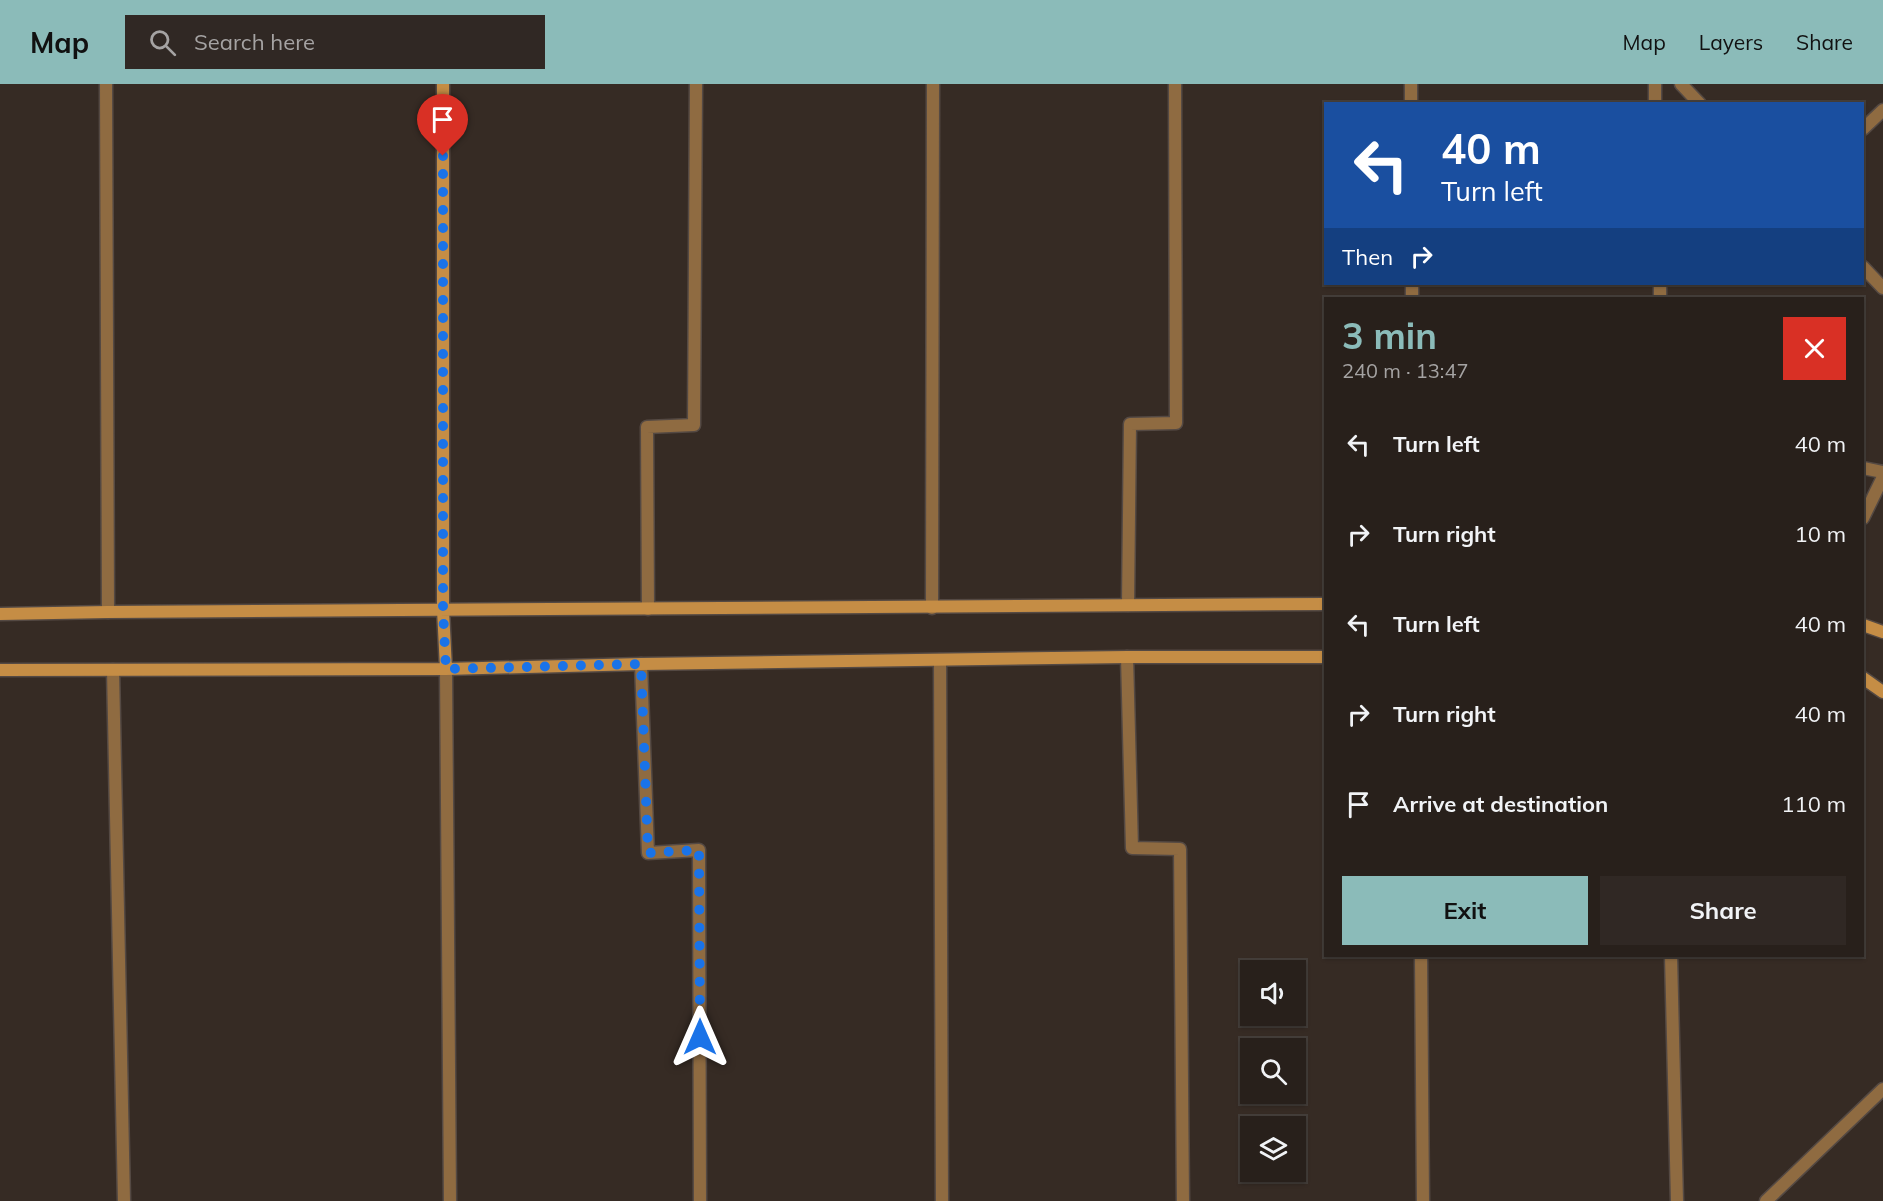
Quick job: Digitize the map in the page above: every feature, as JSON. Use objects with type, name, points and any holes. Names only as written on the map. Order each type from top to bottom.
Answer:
[{"type":"street","points":[[106,84],[108,612]]},
{"type":"street","points":[[443,84],[443,610],[446,669],[450,1201]]},
{"type":"street","points":[[648,609],[647,427],[694,424],[696,84]]},
{"type":"street","points":[[932,608],[933,84]]},
{"type":"street","points":[[1128,605],[1130,424],[1176,423],[1175,84]]},
{"type":"street","points":[[1411,84],[1411,102]]},
{"type":"street","points":[[1655,84],[1655,102]]},
{"type":"street","points":[[1681,84],[1698,102]]},
{"type":"street","points":[[1864,128],[1883,110]]},
{"type":"street","points":[[1864,268],[1883,288]]},
{"type":"street","points":[[1864,468],[1883,472]]},
{"type":"street","points":[[1864,516],[1883,477]]},
{"type":"street","points":[[0,614],[1324,604]]},
{"type":"street","points":[[1864,625],[1883,632]]},
{"type":"street","points":[[1126,657],[1132,848],[1180,849],[1183,1201]]},
{"type":"street","points":[[0,670],[446,669],[1126,657],[1324,657]]},
{"type":"street","points":[[940,660],[942,1201]]},
{"type":"street","points":[[641,664],[648,853],[699,850],[700,1201]]},
{"type":"street","points":[[112,670],[124,1201]]},
{"type":"street","points":[[1864,679],[1883,692]]},
{"type":"street","points":[[1421,957],[1424,1201]]},
{"type":"street","points":[[1671,957],[1677,1201]]},
{"type":"street","points":[[1766,1201],[1883,1089]]},
{"type":"route","points":[[443,156],[443,610],[446,669],[641,664],[648,853],[699,850],[700,1037]]}]
